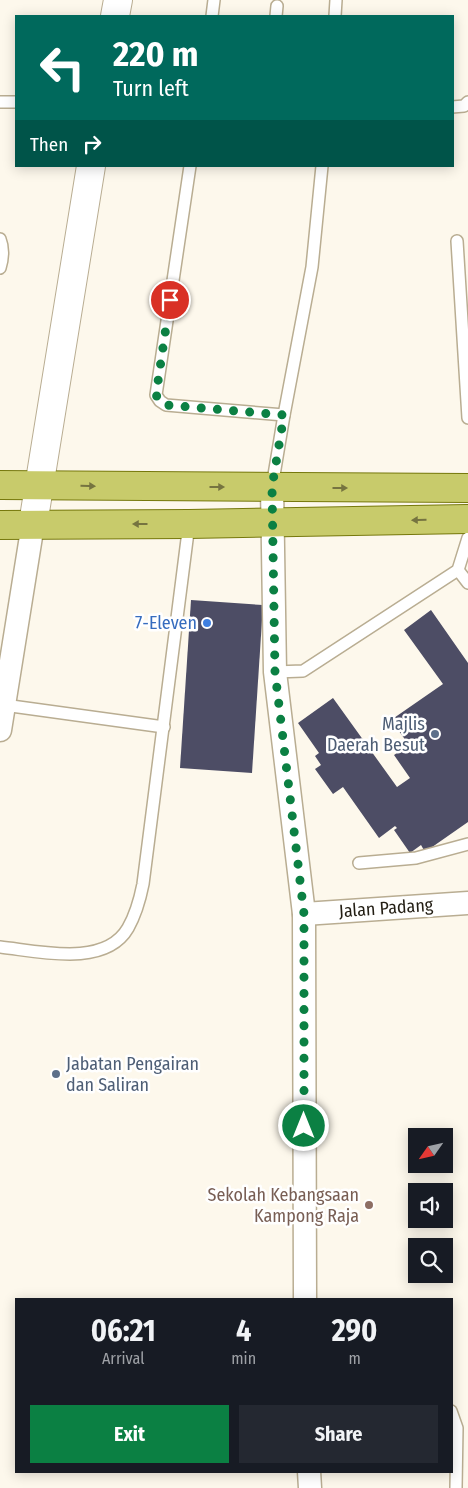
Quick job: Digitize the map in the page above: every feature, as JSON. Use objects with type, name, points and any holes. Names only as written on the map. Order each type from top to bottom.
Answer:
[{"type":"main road","points":[[0,485],[468,488]]},
{"type":"main road","points":[[0,524],[189,524],[468,519]]},
{"type":"street","points":[[115,15],[118,0]]},
{"type":"street","points":[[0,730],[91,167]]},
{"type":"street","points":[[272,487],[275,672],[304,914],[305,1298]]},
{"type":"street","name":"Jalan Padang","points":[[304,914],[468,902]]},
{"type":"street","points":[[309,1473],[310,1488]]},
{"type":"lane","points":[[212,15],[214,0]]},
{"type":"lane","points":[[335,15],[336,0]]},
{"type":"lane","points":[[0,102],[15,102]]},
{"type":"lane","points":[[454,107],[459,108],[468,102]]},
{"type":"lane","points":[[190,167],[156,395],[166,405],[284,415]]},
{"type":"lane","points":[[272,487],[312,268],[322,167]]},
{"type":"lane","points":[[0,240],[3,252],[0,268]]},
{"type":"lane","points":[[457,241],[468,418]]},
{"type":"lane","points":[[0,947],[66,954],[86,954],[117,942],[128,928],[137,908],[144,884],[189,524]]},
{"type":"lane","points":[[275,672],[303,671],[458,570],[468,538]]},
{"type":"lane","points":[[458,570],[468,583]]},
{"type":"lane","points":[[4,705],[164,727]]},
{"type":"lane","points":[[359,862],[416,858],[468,844]]},
{"type":"lane","points":[[453,1418],[456,1428],[456,1488]]},
{"type":"building","points":[[191,600],[263,605],[252,773],[180,768]]},
{"type":"building","name":"Majlis Daerah Besut","points":[[431,610],[468,663],[468,822],[425,852],[421,845],[410,853],[394,830],[397,828],[395,826],[379,838],[343,787],[333,794],[315,769],[321,765],[315,756],[319,753],[298,723],[333,698],[397,787],[410,778],[394,755],[409,745],[391,720],[443,684],[404,630]]},
{"type":"place","name":"7-Eleven","points":[[207,623]]},
{"type":"place","name":"Majlis Daerah Besut","points":[[435,734]]},
{"type":"place","name":"Jabatan Pengairan dan Saliran","points":[[56,1074]]},
{"type":"place","name":"Sekolah Kebangsaan Kampong Raja","points":[[369,1205]]},
{"type":"route","points":[[170,300],[156,395],[160,401],[166,405],[284,415],[272,487],[275,672],[304,914],[304,1126]]}]
